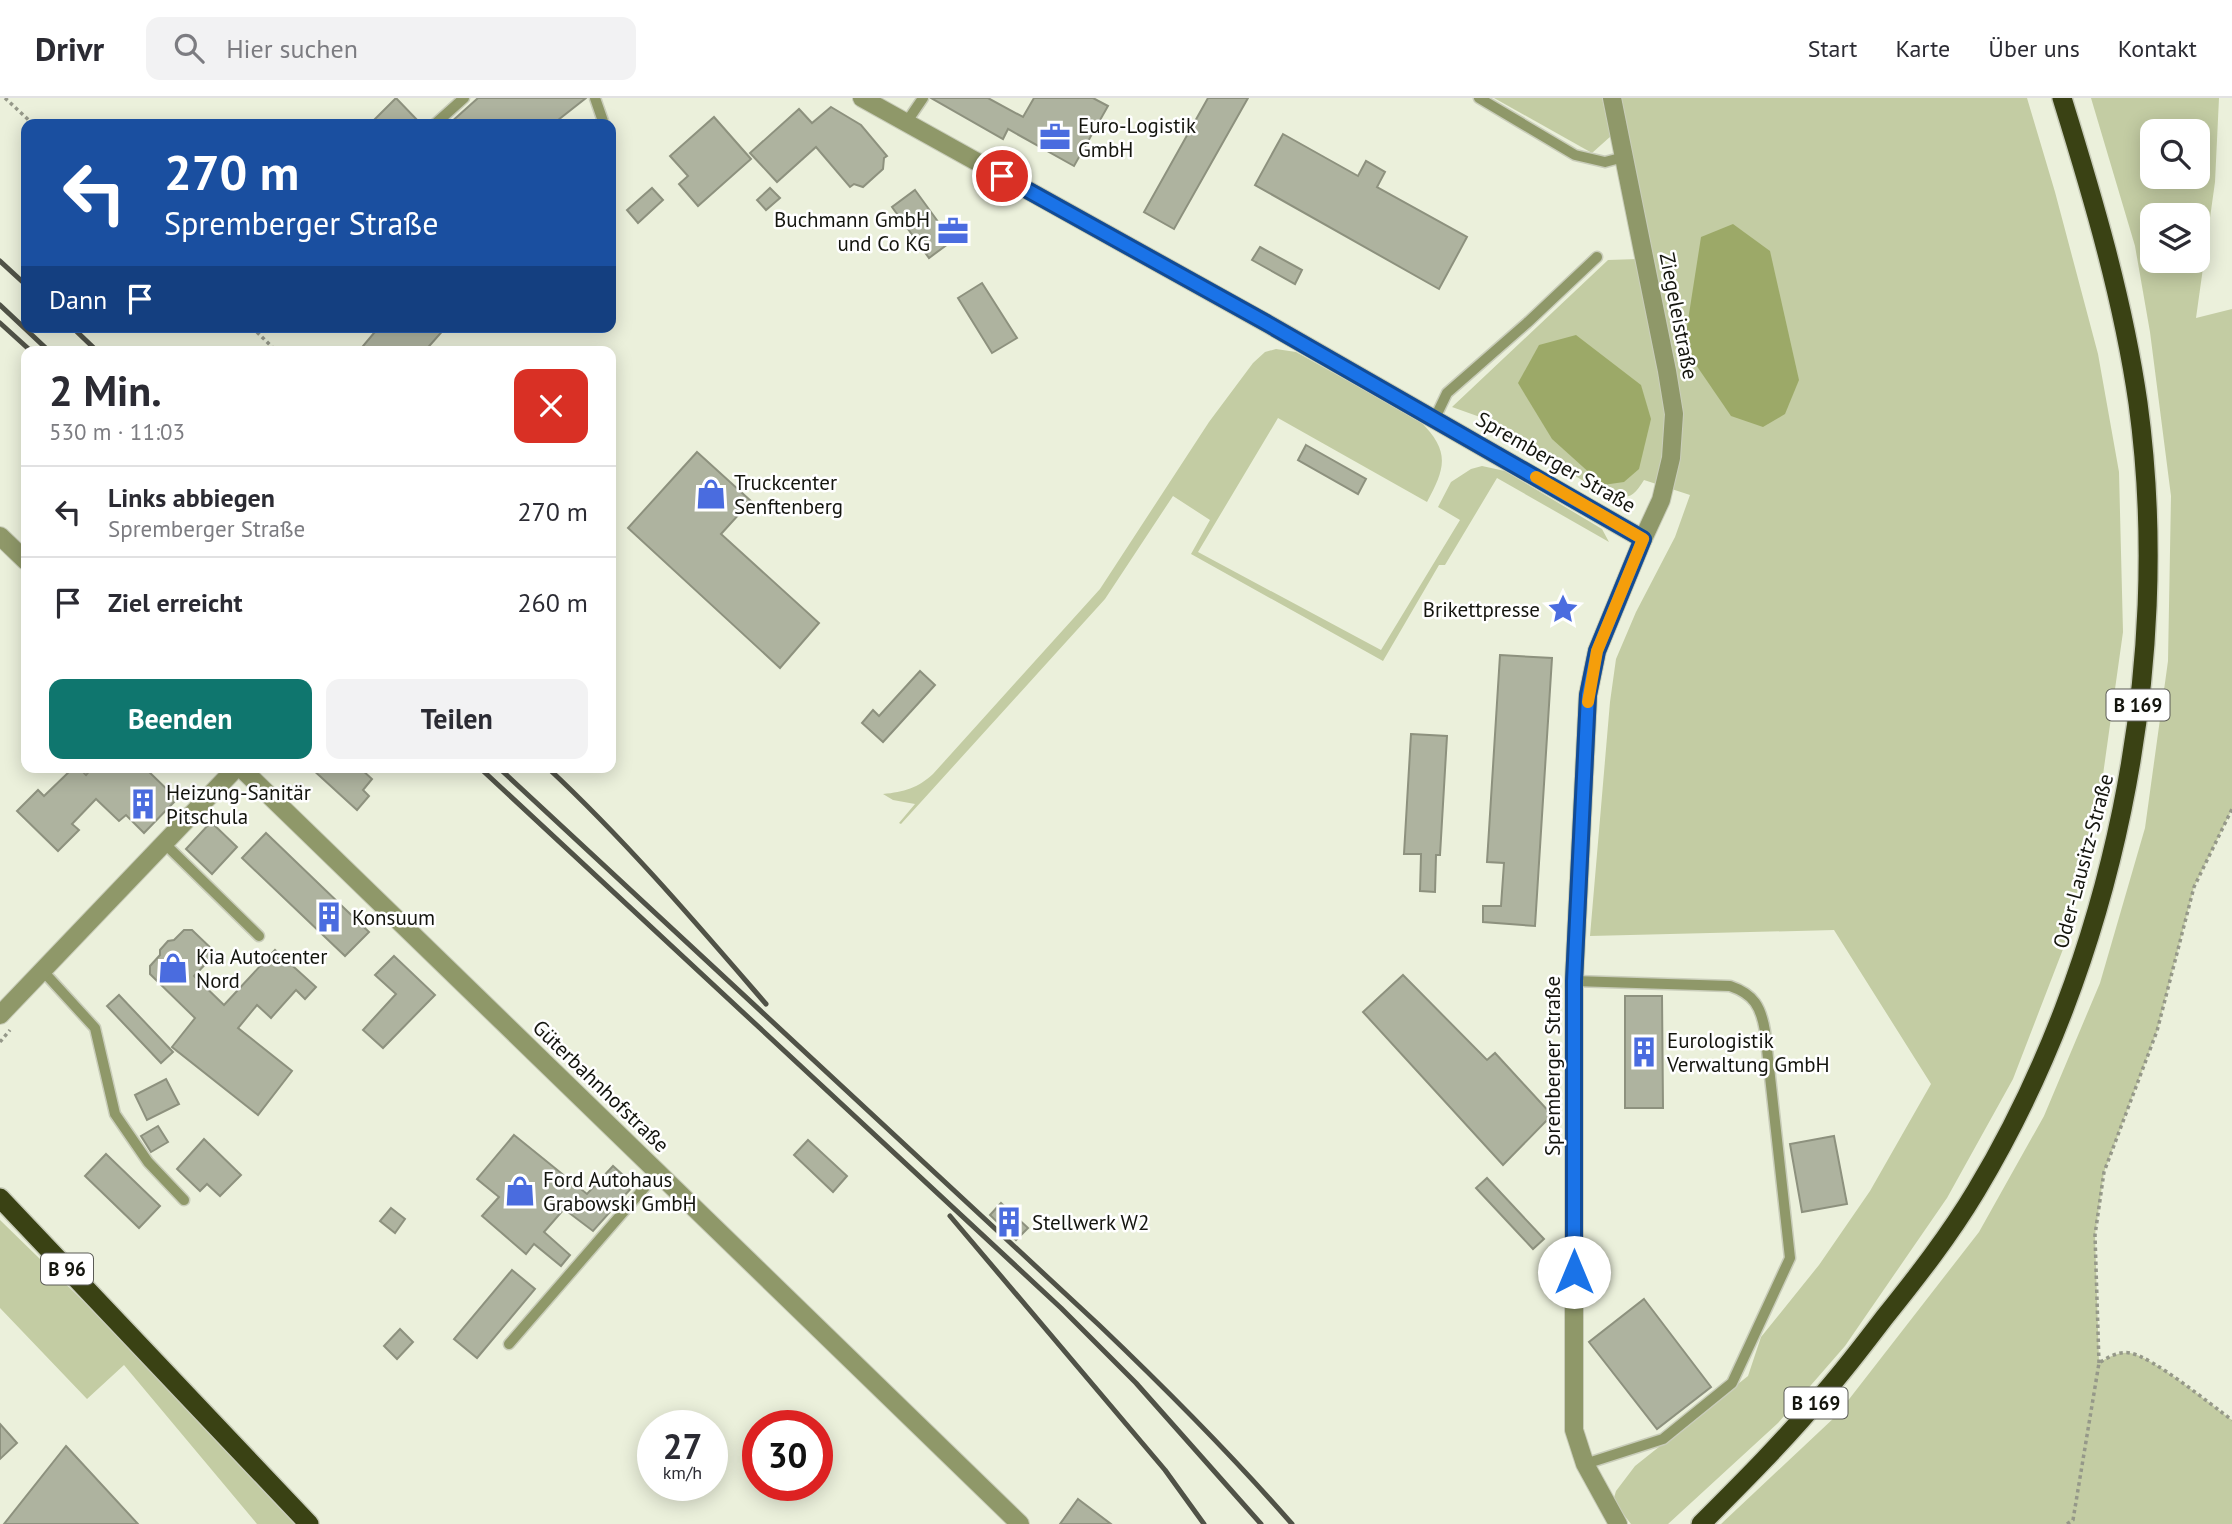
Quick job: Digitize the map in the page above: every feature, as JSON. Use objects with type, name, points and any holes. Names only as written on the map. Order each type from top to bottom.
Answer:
[{"type":"highway","name":"Oder-Lausitz-Straße","points":[[1702,1523],[1824,1394],[1919,1274],[1975,1192],[2013,1124],[2071,989],[2096,916],[2115,844],[2132,757],[2141,675],[2148,582],[2146,496],[2138,404],[2125,334],[2089,185],[2062,98]]},
{"type":"highway","name":"B 96","points":[[0,1198],[309,1524]]},
{"type":"street","name":"Spremberger Straße","points":[[862,98],[1435,418],[1643,539],[1597,651],[1588,695],[1574,981],[1574,1430],[1585,1464],[1618,1524]]},
{"type":"street","name":"Ziegeleistraße","points":[[1612,98],[1674,414],[1671,458],[1661,500],[1643,539]]},
{"type":"street","points":[[0,536],[21,556]]},
{"type":"street","name":"Güterbahnhofstraße","points":[[0,1015],[163,842],[233,773]]},
{"type":"street","name":"Güterbahnhofstraße","points":[[243,773],[1020,1524]]},
{"type":"lane","points":[[441,119],[464,98]]},
{"type":"lane","points":[[595,98],[602,119]]},
{"type":"lane","points":[[906,123],[923,98]]},
{"type":"lane","points":[[1479,98],[1575,155],[1605,162],[1624,157]]},
{"type":"lane","points":[[1435,418],[1447,393],[1597,257]]},
{"type":"lane","points":[[163,842],[260,936]]},
{"type":"lane","points":[[42,970],[95,1028],[115,1114],[148,1162],[184,1200]]},
{"type":"lane","points":[[1574,981],[1730,986],[1740,989],[1754,999],[1762,1014],[1765,1031],[1790,1258],[1732,1383],[1663,1439],[1585,1464]]},
{"type":"lane","points":[[509,1344],[658,1172]]},
{"type":"path","points":[[5,98],[28,119]]},
{"type":"path","points":[[257,333],[271,346]]},
{"type":"path","points":[[2067,1524],[2073,1520],[2099,1363],[2095,1235],[2104,1172],[2157,1031],[2194,887],[2232,809]]},
{"type":"path","points":[[2099,1363],[2113,1355],[2130,1353],[2154,1364],[2232,1420]]},
{"type":"shaded area","points":[[1494,98],[1602,98],[1611,136],[1592,153]]},
{"type":"shaded area","points":[[1612,98],[2027,98],[2098,354],[2119,472],[2123,632],[2101,789],[2065,944],[2013,1079],[1947,1198],[1845,1346],[1778,1423],[1668,1524],[1631,1524],[1613,1501],[1616,1491],[1635,1466],[1748,1376],[1761,1337],[1819,1265],[1870,1191],[1931,1084],[1834,930],[1590,936],[1616,659],[1636,612],[1675,537],[1690,495],[1644,480],[1629,496],[1606,495],[1480,417],[1452,407],[1608,260],[1638,259]]},
{"type":"shaded area","points":[[2091,98],[2219,98],[2215,182],[2210,218],[2210,203],[2140,203],[2140,273],[2202,273],[2196,318],[2232,309],[2232,809],[2194,887],[2157,1031],[2104,1172],[2095,1235],[2099,1362],[2122,1353],[2140,1356],[2167,1372],[2232,1420],[2232,1524],[1721,1524],[1836,1416],[1979,1232],[2044,1116],[2100,983],[2145,828],[2168,661],[2171,496],[2150,332],[2135,246]]},
{"type":"shaded area","points":[[1733,224],[1770,251],[1799,380],[1785,414],[1763,427],[1731,416],[1692,359],[1686,333],[1701,237]]},
{"type":"shaded area","points":[[1576,335],[1641,385],[1651,419],[1639,469],[1624,482],[1603,485],[1552,439],[1518,383],[1539,345]]},
{"type":"shaded area","points":[[1276,349],[1296,352],[1420,421],[1436,441],[1440,451],[1442,460],[1438,479],[1427,502],[1278,418],[1198,552],[1381,650],[1460,520],[1438,507],[1451,482],[1471,469],[1482,466],[1505,471],[1602,529],[1609,542],[1497,478],[1445,565],[1439,565],[1383,661],[1191,554],[1210,520],[1173,496],[1105,599],[901,824],[899,823],[915,804],[893,800],[883,794],[910,789],[933,774],[1100,589],[1209,422],[1253,363],[1265,352]]},
{"type":"shaded area","points":[[0,1220],[165,1381],[299,1524],[257,1524],[124,1365],[87,1399],[0,1308]]},
{"type":"building","points":[[396,98],[416,119],[375,119]]},
{"type":"building","points":[[478,98],[586,98],[559,119],[455,119]]},
{"type":"building","points":[[931,98],[988,98],[1023,117],[1034,98],[1093,98],[1108,106],[1074,166],[1008,129],[1003,139]]},
{"type":"building","points":[[1208,98],[1248,98],[1174,229],[1144,212]]},
{"type":"building","points":[[831,107],[861,125],[887,156],[884,158],[883,169],[863,187],[854,184],[850,187],[816,147],[777,182],[750,153],[799,109],[812,123]]},
{"type":"building","points":[[714,117],[751,159],[698,206],[679,184],[688,176],[670,156]]},
{"type":"building","points":[[1283,134],[1358,176],[1366,161],[1385,172],[1377,187],[1467,237],[1439,289],[1255,185]]},
{"type":"building","points":[[652,188],[663,200],[638,223],[627,210]]},
{"type":"building","points":[[770,188],[780,198],[766,210],[757,200]]},
{"type":"building","points":[[915,190],[952,241],[929,258],[892,207]]},
{"type":"building","points":[[1260,247],[1302,270],[1295,284],[1252,260]]},
{"type":"building","points":[[982,283],[1017,338],[992,353],[958,298]]},
{"type":"building","points":[[374,333],[441,333],[429,346],[363,346]]},
{"type":"building","points":[[1306,445],[1366,479],[1358,494],[1298,460]]},
{"type":"building","points":[[697,452],[751,501],[721,534],[819,623],[780,668],[628,528]]},
{"type":"building","points":[[1500,655],[1552,658],[1535,926],[1483,922],[1483,906],[1501,906],[1504,863],[1487,862]]},
{"type":"building","points":[[920,671],[935,685],[883,742],[862,723],[873,710],[879,716]]},
{"type":"building","points":[[1411,734],[1447,736],[1440,855],[1436,855],[1435,892],[1420,891],[1421,854],[1404,854]]},
{"type":"building","points":[[68,773],[150,773],[177,799],[144,833],[126,815],[119,821],[96,799],[72,824],[79,830],[58,851],[17,811],[38,790],[44,796]]},
{"type":"building","points":[[316,773],[365,773],[372,779],[363,790],[369,796],[357,810]]},
{"type":"building","points":[[211,822],[237,847],[212,874],[186,849]]},
{"type":"building","points":[[266,833],[369,932],[345,956],[242,858]]},
{"type":"building","points":[[184,930],[192,930],[216,953],[194,976],[224,1005],[275,950],[316,987],[305,999],[296,990],[271,1018],[257,1005],[238,1028],[292,1071],[258,1115],[172,1047],[195,1018],[150,974],[150,966],[168,941],[174,940]]},
{"type":"building","points":[[394,956],[435,995],[383,1048],[363,1030],[396,994],[375,975]]},
{"type":"building","points":[[1403,975],[1487,1060],[1495,1053],[1552,1115],[1503,1165],[1363,1012]]},
{"type":"building","points":[[119,995],[173,1052],[161,1063],[107,1006]]},
{"type":"building","name":"Eurologistik Verwaltung GmbH","points":[[1625,996],[1662,996],[1663,1108],[1625,1108]]},
{"type":"building","points":[[166,1079],[179,1104],[147,1120],[135,1095]]},
{"type":"building","points":[[158,1126],[168,1142],[151,1152],[141,1136]]},
{"type":"building","points":[[514,1135],[587,1194],[613,1166],[634,1185],[593,1231],[564,1209],[544,1232],[570,1255],[561,1266],[534,1244],[526,1254],[482,1216],[499,1197],[477,1179]]},
{"type":"building","points":[[1834,1136],[1847,1204],[1802,1212],[1790,1144]]},
{"type":"building","points":[[204,1139],[241,1175],[220,1196],[207,1184],[200,1191],[177,1169]]},
{"type":"building","points":[[808,1140],[847,1176],[833,1192],[794,1155]]},
{"type":"building","points":[[106,1154],[160,1206],[139,1228],[85,1176]]},
{"type":"building","points":[[1487,1178],[1544,1239],[1533,1249],[1476,1188]]},
{"type":"building","name":"Stellwerk W2","points":[[1001,1203],[1028,1228],[1016,1240],[990,1215]]},
{"type":"building","points":[[391,1208],[405,1219],[395,1233],[380,1221]]},
{"type":"building","points":[[512,1270],[535,1289],[477,1358],[454,1339]]},
{"type":"building","points":[[1644,1299],[1711,1387],[1657,1429],[1589,1342]]},
{"type":"building","points":[[400,1329],[413,1342],[397,1359],[384,1346]]},
{"type":"building","points":[[0,1424],[17,1443],[0,1459]]},
{"type":"building","points":[[66,1446],[138,1524],[4,1524]]},
{"type":"building","points":[[1078,1499],[1111,1524],[1060,1524]]},
{"type":"railway","points":[[0,261],[21,280]]},
{"type":"railway","points":[[0,305],[21,325]]},
{"type":"railway","points":[[0,323],[25,346]]},
{"type":"railway","points":[[30,333],[44,346]]},
{"type":"railway","points":[[78,333],[92,346]]},
{"type":"railway","points":[[485,773],[1061,1308],[1136,1383],[1261,1524]]},
{"type":"railway","points":[[504,773],[1099,1325],[1198,1422],[1292,1524]]},
{"type":"railway","points":[[553,773],[633,854],[766,1004]]},
{"type":"railway","points":[[950,1216],[1165,1470],[1204,1524]]},
{"type":"slow traffic","points":[[1536,477],[1643,539],[1597,651],[1588,702]]},
{"type":"place","name":"Euro-Logistik GmbH","points":[[1055,137]]},
{"type":"place","name":"Buchmann GmbH und Co KG","points":[[953,231]]},
{"type":"place","name":"Truckcenter Senftenberg","points":[[711,494]]},
{"type":"place","name":"Brikettpresse","points":[[1563,609]]},
{"type":"place","name":"Heizung-Sanitär Pitschula","points":[[143,804]]},
{"type":"place","name":"Konsuum","points":[[329,917]]},
{"type":"place","name":"Kia Autocenter Nord","points":[[173,968]]},
{"type":"place","name":"Eurologistik Verwaltung GmbH","points":[[1644,1052]]},
{"type":"place","name":"Ford Autohaus Grabowski GmbH","points":[[520,1191]]},
{"type":"place","name":"Stellwerk W2","points":[[1009,1222]]},
{"type":"route","points":[[1002,176],[1435,418],[1643,539],[1597,651],[1588,695],[1574,981],[1574,1272]]}]
